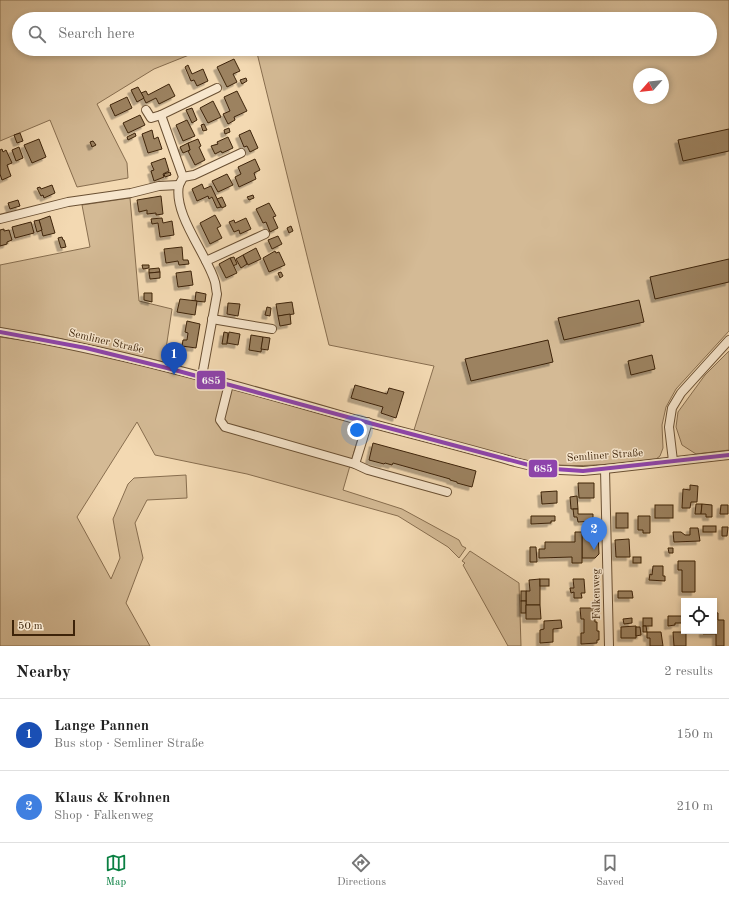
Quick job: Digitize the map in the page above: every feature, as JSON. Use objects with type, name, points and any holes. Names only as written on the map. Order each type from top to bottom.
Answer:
[{"type":"street","points":[[146,110],[151,118],[161,115],[217,88]]},
{"type":"street","points":[[161,115],[183,177],[179,185],[179,198],[184,218],[206,261],[215,282],[217,294],[202,376]]},
{"type":"street","points":[[183,177],[194,175],[241,153]]},
{"type":"street","points":[[0,219],[68,202],[131,193],[159,186],[179,185]]},
{"type":"street","points":[[206,261],[265,234]]},
{"type":"street","points":[[212,319],[272,329]]},
{"type":"street","name":"Semliner Straße","points":[[0,332],[44,339],[202,376],[540,468],[560,470],[605,469],[729,455]]},
{"type":"street","points":[[673,461],[670,428],[672,408],[681,393],[729,340]]},
{"type":"street","points":[[228,384],[220,420],[225,426],[355,464],[368,470],[447,492]]},
{"type":"street","points":[[355,464],[368,422]]},
{"type":"street","name":"Falkenweg","points":[[605,469],[610,646]]},
{"type":"shaded area","points":[[0,0],[729,0],[729,331],[676,389],[666,407],[662,425],[663,448],[660,456],[656,459],[595,465],[559,465],[541,463],[504,456],[414,430],[434,366],[329,345],[258,56],[717,56],[717,12],[12,12],[12,56],[186,56],[154,69],[97,104],[127,163],[128,178],[77,187],[50,120],[0,141]]},
{"type":"shaded area","points":[[130,198],[139,301],[172,309],[164,362],[44,335],[0,328],[0,265],[90,247],[82,205]]},
{"type":"shaded area","points":[[0,337],[44,343],[89,352],[183,375],[362,424],[343,490],[402,509],[459,540],[462,546],[466,548],[459,558],[448,547],[398,516],[247,474],[155,455],[137,422],[77,517],[111,579],[120,558],[113,519],[128,484],[134,478],[186,475],[187,498],[147,500],[135,523],[143,558],[126,603],[150,646],[0,646]]},
{"type":"shaded area","points":[[729,351],[729,450],[696,454],[682,445],[676,427],[678,412],[705,375]]},
{"type":"shaded area","points":[[470,551],[519,583],[521,646],[508,646],[463,565],[465,563],[462,561]]},
{"type":"building","points":[[234,59],[240,71],[233,74],[237,82],[227,87],[217,67]]},
{"type":"building","points":[[188,65],[192,74],[203,69],[208,81],[197,86],[194,80],[191,81],[185,67]]},
{"type":"building","points":[[246,78],[247,81],[242,84],[240,80]]},
{"type":"building","points":[[169,84],[175,96],[159,104],[156,98],[146,103],[141,93],[146,91],[148,95]]},
{"type":"building","points":[[138,87],[144,98],[137,102],[131,90]]},
{"type":"building","points":[[237,91],[247,111],[234,117],[235,120],[228,124],[223,114],[230,111],[224,97]]},
{"type":"building","points":[[127,97],[132,108],[115,116],[110,105]]},
{"type":"building","points":[[213,101],[221,117],[208,123],[200,108]]},
{"type":"building","points":[[192,108],[197,120],[192,123],[186,110]]},
{"type":"building","points":[[140,115],[145,125],[128,133],[123,123]]},
{"type":"building","points":[[187,120],[195,136],[183,141],[176,125]]},
{"type":"building","points":[[204,124],[207,130],[203,131],[201,125]]},
{"type":"building","points":[[229,128],[230,132],[225,134],[224,130]]},
{"type":"building","points":[[729,129],[729,151],[683,161],[678,140]]},
{"type":"building","points":[[152,130],[154,139],[158,137],[162,149],[148,153],[142,134]]},
{"type":"building","points":[[250,130],[258,148],[250,152],[247,146],[244,147],[239,135]]},
{"type":"building","points":[[20,133],[23,141],[17,143],[14,135]]},
{"type":"building","points":[[135,133],[136,136],[128,140],[127,137]]},
{"type":"building","points":[[228,137],[233,148],[222,153],[221,151],[215,154],[211,146],[218,144],[217,142]]},
{"type":"building","points":[[39,139],[46,157],[32,163],[24,145]]},
{"type":"building","points":[[198,139],[201,146],[199,147],[205,160],[195,165],[188,151],[190,150],[188,143]]},
{"type":"building","points":[[93,141],[96,145],[92,147],[90,142]]},
{"type":"building","points":[[188,143],[190,150],[183,153],[180,147]]},
{"type":"building","points":[[19,147],[23,158],[16,161],[12,150]]},
{"type":"building","points":[[2,149],[3,152],[6,150],[12,163],[7,165],[11,176],[2,180],[0,174],[0,150]]},
{"type":"building","points":[[165,158],[169,171],[163,174],[164,177],[154,181],[151,171],[154,170],[151,163]]},
{"type":"building","points":[[255,159],[260,170],[254,173],[256,179],[239,187],[235,177],[241,174],[238,167]]},
{"type":"building","points":[[170,172],[171,175],[165,177],[164,174]]},
{"type":"building","points":[[227,174],[233,185],[218,192],[212,181]]},
{"type":"building","points":[[202,184],[204,189],[211,186],[221,207],[217,208],[212,197],[209,199],[208,196],[197,201],[192,189]]},
{"type":"building","points":[[52,185],[55,193],[44,198],[43,195],[41,196],[37,188],[40,187],[41,189]]},
{"type":"building","points":[[253,195],[254,198],[249,200],[247,197]]},
{"type":"building","points":[[161,196],[163,214],[147,214],[147,210],[139,212],[137,200]]},
{"type":"building","points":[[222,197],[226,206],[222,208],[217,199]]},
{"type":"building","points":[[18,200],[20,206],[10,209],[8,203]]},
{"type":"building","points":[[269,203],[276,216],[273,217],[278,228],[270,232],[266,222],[263,223],[256,209]]},
{"type":"building","points":[[215,215],[221,226],[217,228],[222,238],[210,244],[200,223]]},
{"type":"building","points":[[50,216],[55,233],[43,236],[39,220]]},
{"type":"building","points":[[162,218],[163,223],[172,221],[174,235],[160,237],[158,223],[152,224],[151,219]]},
{"type":"building","points":[[246,218],[251,229],[240,234],[239,230],[234,232],[229,222],[234,220],[235,223]]},
{"type":"building","points":[[39,220],[42,230],[37,232],[34,221]]},
{"type":"building","points":[[31,222],[34,233],[15,238],[12,227]]},
{"type":"building","points":[[291,226],[293,231],[289,233],[287,228]]},
{"type":"building","points":[[4,229],[4,231],[9,230],[12,240],[7,242],[7,244],[0,246],[0,230]]},
{"type":"building","points":[[278,236],[282,244],[272,249],[268,240]]},
{"type":"building","points":[[62,237],[66,247],[61,248],[58,238]]},
{"type":"building","points":[[182,247],[183,260],[188,260],[189,264],[179,265],[178,261],[166,263],[164,249]]},
{"type":"building","points":[[256,248],[261,259],[248,265],[243,255]]},
{"type":"building","points":[[275,251],[276,253],[279,252],[285,265],[269,272],[263,258]]},
{"type":"building","points":[[243,255],[247,264],[241,268],[236,259]]},
{"type":"building","points":[[234,257],[237,264],[233,266],[230,258]]},
{"type":"building","points":[[230,258],[237,273],[226,278],[219,264]]},
{"type":"building","points":[[729,259],[729,282],[655,299],[650,277]]},
{"type":"building","points":[[142,265],[149,265],[149,268],[143,269]]},
{"type":"building","points":[[159,268],[160,272],[149,273],[149,269]]},
{"type":"building","points":[[191,271],[193,285],[178,287],[176,273]]},
{"type":"building","points":[[160,272],[160,278],[150,279],[149,273]]},
{"type":"building","points":[[281,272],[283,276],[280,278],[278,273]]},
{"type":"building","points":[[196,292],[206,294],[205,302],[195,301]]},
{"type":"building","points":[[144,293],[152,293],[152,302],[144,300]]},
{"type":"building","points":[[180,299],[197,301],[195,315],[177,312]]},
{"type":"building","points":[[639,300],[644,322],[564,340],[558,318]]},
{"type":"building","points":[[292,302],[294,314],[278,316],[276,304]]},
{"type":"building","points":[[228,303],[240,304],[238,316],[227,314]]},
{"type":"building","points":[[267,307],[271,308],[270,316],[265,315]]},
{"type":"building","points":[[290,314],[291,324],[280,326],[278,316]]},
{"type":"building","points":[[187,321],[200,324],[196,348],[182,346],[183,340],[187,340],[188,333],[185,332]]},
{"type":"building","points":[[224,332],[228,333],[227,344],[222,344]]},
{"type":"building","points":[[229,332],[240,334],[238,345],[227,343]]},
{"type":"building","points":[[251,335],[263,337],[261,352],[249,350]]},
{"type":"building","points":[[263,337],[270,338],[268,350],[261,349]]},
{"type":"building","points":[[548,340],[553,362],[471,381],[465,359]]},
{"type":"building","points":[[652,355],[655,369],[631,375],[628,361]]},
{"type":"building","points":[[355,385],[387,394],[389,388],[404,392],[396,418],[381,413],[383,407],[351,398]]},
{"type":"building","points":[[373,443],[476,471],[472,487],[457,483],[450,479],[393,463],[392,465],[384,464],[369,460]]},
{"type":"building","points":[[578,483],[594,483],[594,498],[579,498]]},
{"type":"building","points":[[690,485],[698,486],[697,502],[691,502],[690,508],[682,508],[683,489],[690,490]]},
{"type":"building","points":[[557,491],[557,503],[542,504],[541,492]]},
{"type":"building","points":[[577,496],[578,509],[571,509],[570,497]]},
{"type":"building","points":[[696,504],[702,504],[701,514],[695,514]]},
{"type":"building","points":[[702,504],[712,505],[712,517],[706,517],[706,514],[701,514]]},
{"type":"building","points":[[655,505],[673,505],[673,518],[655,518]]},
{"type":"building","points":[[721,505],[728,505],[728,514],[720,514]]},
{"type":"building","points":[[573,509],[578,509],[578,514],[593,514],[593,521],[578,522],[577,517],[574,517]]},
{"type":"building","points":[[616,513],[628,513],[628,528],[616,528]]},
{"type":"building","points":[[531,516],[555,516],[555,521],[551,521],[551,523],[531,524]]},
{"type":"building","points":[[638,516],[650,516],[650,533],[643,533],[643,530],[638,530]]},
{"type":"building","points":[[703,526],[716,526],[716,532],[703,532]]},
{"type":"building","points":[[722,527],[728,527],[727,536],[722,536]]},
{"type":"building","points":[[690,528],[698,528],[700,541],[674,542],[673,532],[681,532],[685,535],[690,535]]},
{"type":"building","points":[[593,529],[598,534],[599,554],[595,558],[582,558],[582,530]]},
{"type":"building","points":[[575,532],[582,532],[582,563],[572,563],[572,557],[539,558],[539,549],[545,549],[545,542],[575,542]]},
{"type":"building","points":[[629,539],[630,557],[616,557],[615,540]]},
{"type":"building","points":[[530,547],[536,547],[537,562],[530,562]]},
{"type":"building","points":[[668,548],[673,548],[673,553],[669,553]]},
{"type":"building","points":[[633,557],[641,557],[641,563],[633,563]]},
{"type":"building","points":[[678,561],[695,561],[695,592],[682,592],[682,570],[678,570]]},
{"type":"building","points":[[653,566],[663,566],[663,576],[665,576],[665,581],[649,580],[650,574],[652,575]]},
{"type":"building","points":[[540,579],[540,605],[526,605],[526,591],[530,591],[529,580]]},
{"type":"building","points":[[540,579],[549,579],[549,586],[540,586]]},
{"type":"building","points":[[573,579],[584,579],[585,593],[581,593],[582,598],[574,598],[574,592],[571,593],[570,588],[574,588]]},
{"type":"building","points":[[521,591],[526,591],[526,601],[521,601]]},
{"type":"building","points":[[618,591],[632,591],[633,598],[618,598]]},
{"type":"building","points":[[521,601],[526,601],[526,613],[521,613]]},
{"type":"building","points":[[526,605],[540,605],[541,619],[526,619]]},
{"type":"building","points":[[580,608],[595,608],[595,622],[597,622],[597,631],[599,631],[599,640],[597,640],[597,643],[581,644],[581,633],[584,633],[584,619],[581,619]]},
{"type":"building","points":[[717,613],[718,620],[724,620],[724,646],[716,646]]},
{"type":"building","points":[[668,616],[681,616],[681,623],[675,623],[675,625],[668,626]]},
{"type":"building","points":[[632,618],[632,623],[624,624],[623,619]]},
{"type":"building","points":[[643,618],[652,618],[652,626],[643,626]]},
{"type":"building","points":[[561,620],[562,628],[553,629],[553,642],[540,643],[540,630],[544,629],[544,621]]},
{"type":"building","points":[[636,626],[636,638],[621,638],[621,627]]},
{"type":"building","points":[[643,626],[646,626],[647,632],[643,632]]},
{"type":"building","points":[[636,627],[640,627],[641,635],[636,636]]},
{"type":"building","points":[[647,632],[661,632],[663,646],[650,646],[650,638],[647,638]]},
{"type":"building","points":[[673,632],[681,632],[681,634],[686,634],[686,646],[674,646]]},
{"type":"transit line","name":"685","points":[[0,332],[86,348],[171,369],[540,468],[583,471],[729,455]]},
{"type":"place","name":"Lange Pannen","points":[[174,375]]},
{"type":"place","name":"Klaus & Krohnen","points":[[594,550]]}]
